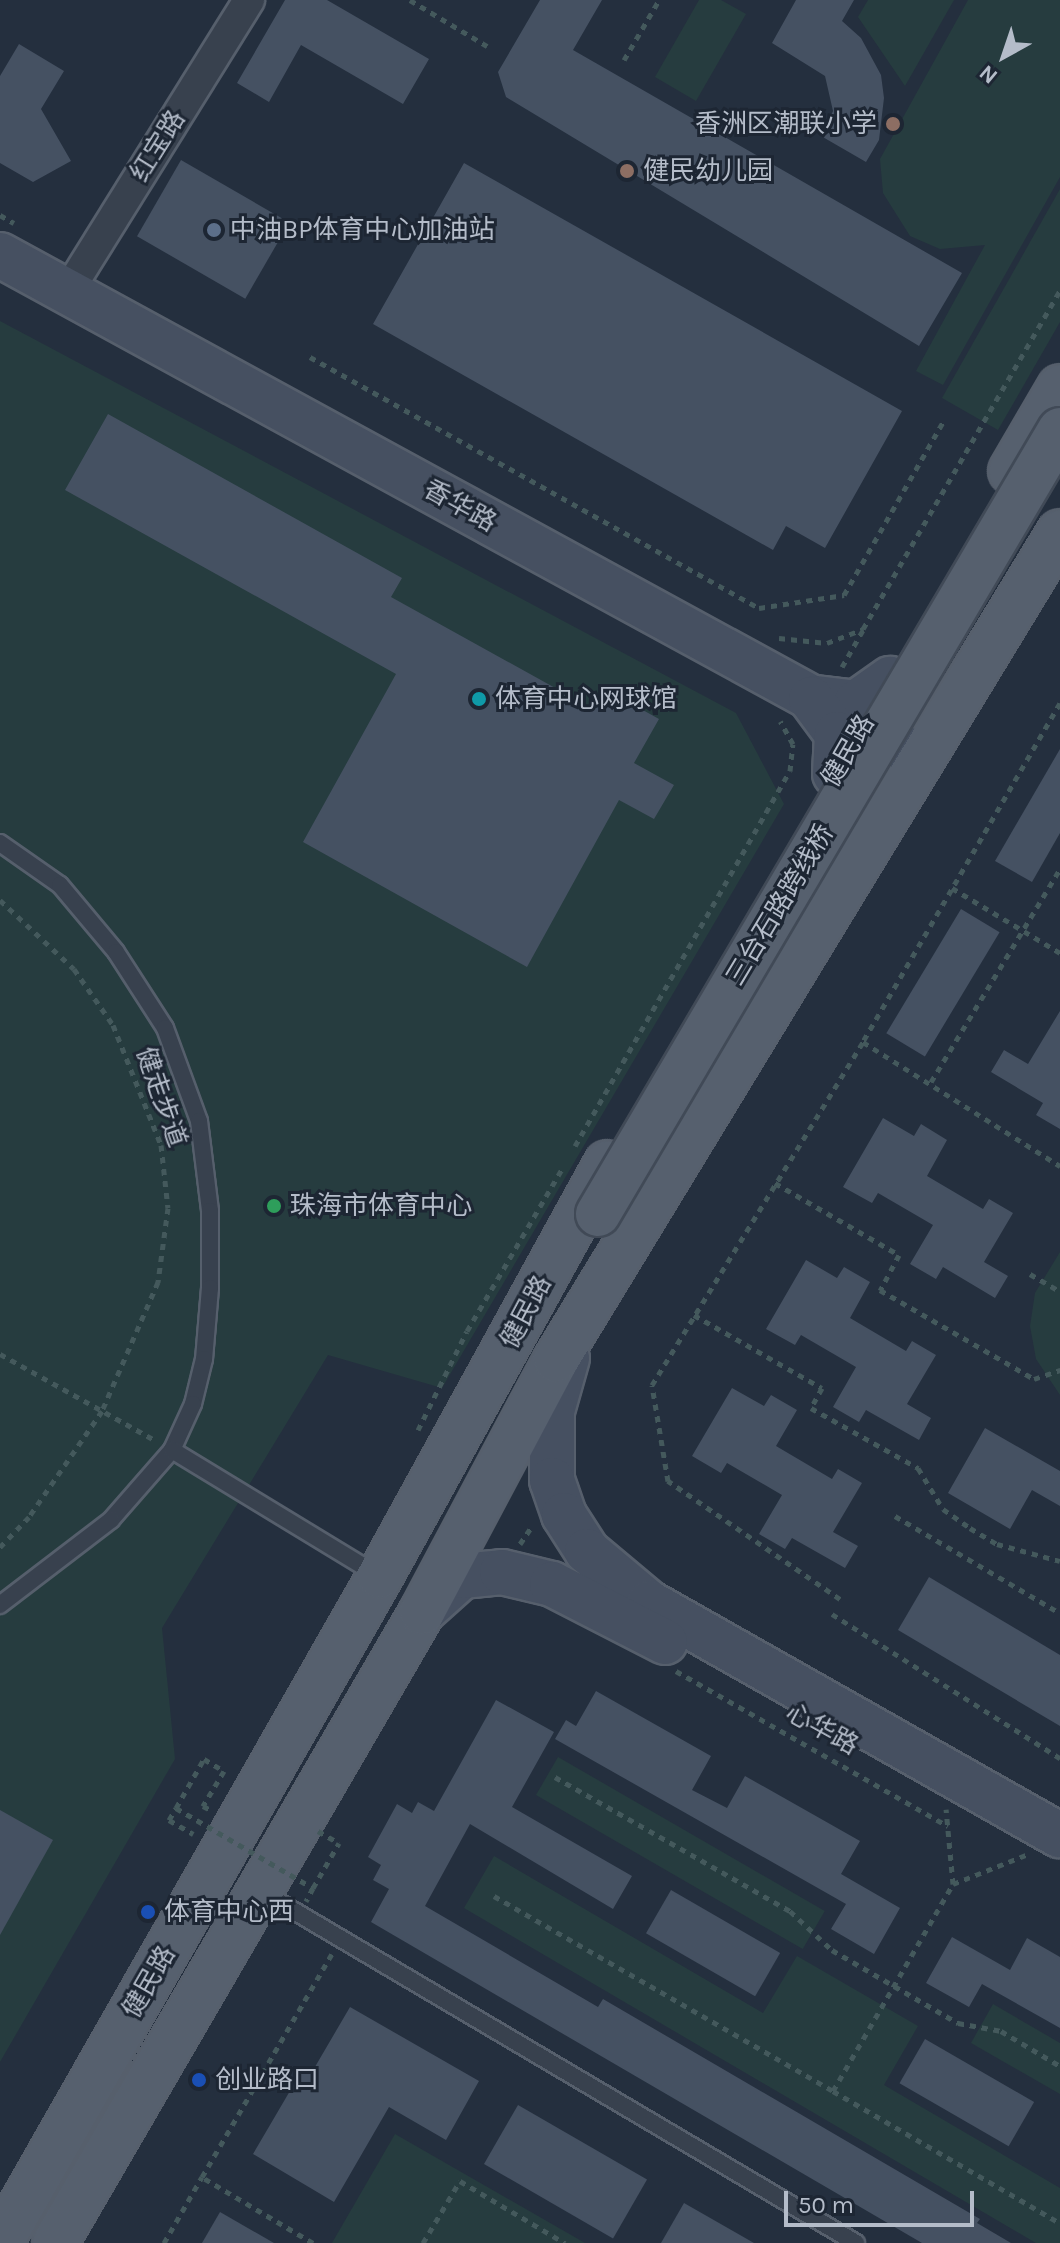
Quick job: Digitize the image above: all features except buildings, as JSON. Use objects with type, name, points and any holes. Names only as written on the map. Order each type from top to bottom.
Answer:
[{"type":"main road","name":"健民路","points":[[0,2243],[380,1576],[511,1342],[582,1204],[1060,387]]},
{"type":"main road","name":"三台石路跨线桥","points":[[606,1219],[1060,430]]},
{"type":"main road","name":"三台石路跨线桥","points":[[606,1219],[1060,473]]},
{"type":"main road","name":"健民路","points":[[55,2243],[274,1899],[556,1360],[920,757],[1058,540]]},
{"type":"main road","points":[[511,1342],[606,1219]]},
{"type":"main road","points":[[556,1360],[606,1219]]},
{"type":"street","name":"红宝路","points":[[68,291],[249,0]]},
{"type":"street","name":"香华路","points":[[0,255],[788,703],[863,726],[920,757]]},
{"type":"street","points":[[788,703],[856,703],[890,679]]},
{"type":"street","points":[[788,703],[837,734],[835,774]]},
{"type":"street","name":"心华路","points":[[587,1308],[552,1411],[552,1480],[564,1515],[587,1551],[649,1603],[1051,1851]]},
{"type":"street","name":"心华路","points":[[422,1612],[462,1576],[489,1570],[523,1575],[582,1597],[946,1813],[1051,1851]]},
{"type":"lane","points":[[0,843],[60,885],[147,994],[199,1121],[210,1211],[210,1288],[204,1359],[193,1404],[172,1450],[111,1520],[0,1605]]},
{"type":"lane","points":[[172,1450],[380,1576]]},
{"type":"lane","points":[[274,1899],[856,2243]]},
{"type":"path","points":[[410,0],[487,46]]},
{"type":"path","points":[[624,60],[659,0]]},
{"type":"path","points":[[772,635],[827,643],[863,629],[1060,291]]},
{"type":"path","points":[[310,357],[759,608],[844,595],[945,419]]},
{"type":"path","points":[[414,1439],[467,1331],[790,771],[793,744],[788,703]]},
{"type":"path","points":[[840,1599],[668,1481],[652,1385],[863,1042],[1060,703]]},
{"type":"path","points":[[931,1082],[1060,869]]},
{"type":"path","points":[[952,888],[1060,953]]},
{"type":"path","name":"健走步道","points":[[0,900],[74,969],[113,1025],[161,1145],[168,1208],[158,1282],[102,1411],[29,1517],[0,1547]]},
{"type":"path","points":[[863,1042],[1060,1166]]},
{"type":"path","points":[[775,1183],[899,1255],[880,1290],[1034,1379],[1060,1370]]},
{"type":"path","points":[[1030,1274],[1060,1291]]},
{"type":"path","points":[[694,1315],[822,1388],[811,1408],[918,1468],[943,1509],[970,1528],[997,1544],[1060,1561]]},
{"type":"path","points":[[0,1354],[172,1450]]},
{"type":"path","points":[[895,1516],[1060,1613]]},
{"type":"path","points":[[832,1614],[1060,1758]]},
{"type":"path","points":[[674,1670],[946,1813],[953,1884],[833,2091]]},
{"type":"path","points":[[193,1834],[169,1820],[204,1759],[227,1771]]},
{"type":"path","points":[[203,1806],[227,1771]]},
{"type":"path","points":[[185,1848],[227,1771]]},
{"type":"path","points":[[555,1777],[790,1911],[832,1950],[958,2023],[1001,2031],[1060,2066]]},
{"type":"path","points":[[176,1808],[313,1888]]},
{"type":"path","points":[[321,1848],[336,1822]]},
{"type":"path","points":[[306,1901],[339,1843],[318,1831]]},
{"type":"path","points":[[953,1884],[1051,1851]]},
{"type":"path","points":[[274,1899],[306,1874]]},
{"type":"path","points":[[494,1896],[1060,2223]]},
{"type":"path","points":[[164,2243],[341,1938]]},
{"type":"path","points":[[202,2177],[313,2243]]},
{"type":"path","points":[[423,2243],[460,2181],[565,2243]]},
{"type":"green space","points":[[699,0],[721,0],[746,14],[696,101],[655,77]]},
{"type":"green space","points":[[868,0],[954,0],[905,86],[858,17]]},
{"type":"green space","points":[[968,0],[1060,0],[1060,177],[943,385],[916,371],[985,245],[940,249],[910,236],[883,193],[880,159]]},
{"type":"green space","points":[[1060,189],[1060,322],[998,430],[942,398]]},
{"type":"green space","name":"珠海市体育中心","points":[[0,321],[736,713],[784,804],[442,1388],[328,1355],[162,1628],[175,1759],[0,2062]]},
{"type":"green space","points":[[1060,1252],[1060,1395],[1036,1359],[1030,1326],[1035,1293]]},
{"type":"green space","points":[[558,1757],[825,1911],[803,1949],[536,1795]]},
{"type":"green space","points":[[494,1856],[763,2013],[797,1956],[918,2026],[884,2085],[1060,2188],[1060,2243],[1036,2243],[464,1908]]},
{"type":"green space","points":[[993,2004],[1060,2043],[1060,2094],[971,2043]]},
{"type":"green space","points":[[395,2134],[585,2243],[332,2243]]},
{"type":"place","name":"香洲区潮联小学","points":[[893,124]]},
{"type":"place","name":"健民幼儿园","points":[[627,171]]},
{"type":"place","name":"中油BP体育中心加油站","points":[[214,230]]},
{"type":"place","name":"体育中心网球馆","points":[[479,699]]},
{"type":"place","name":"珠海市体育中心","points":[[274,1206]]},
{"type":"place","name":"体育中心西","points":[[148,1912]]},
{"type":"place","name":"创业路口","points":[[199,2080]]}]
